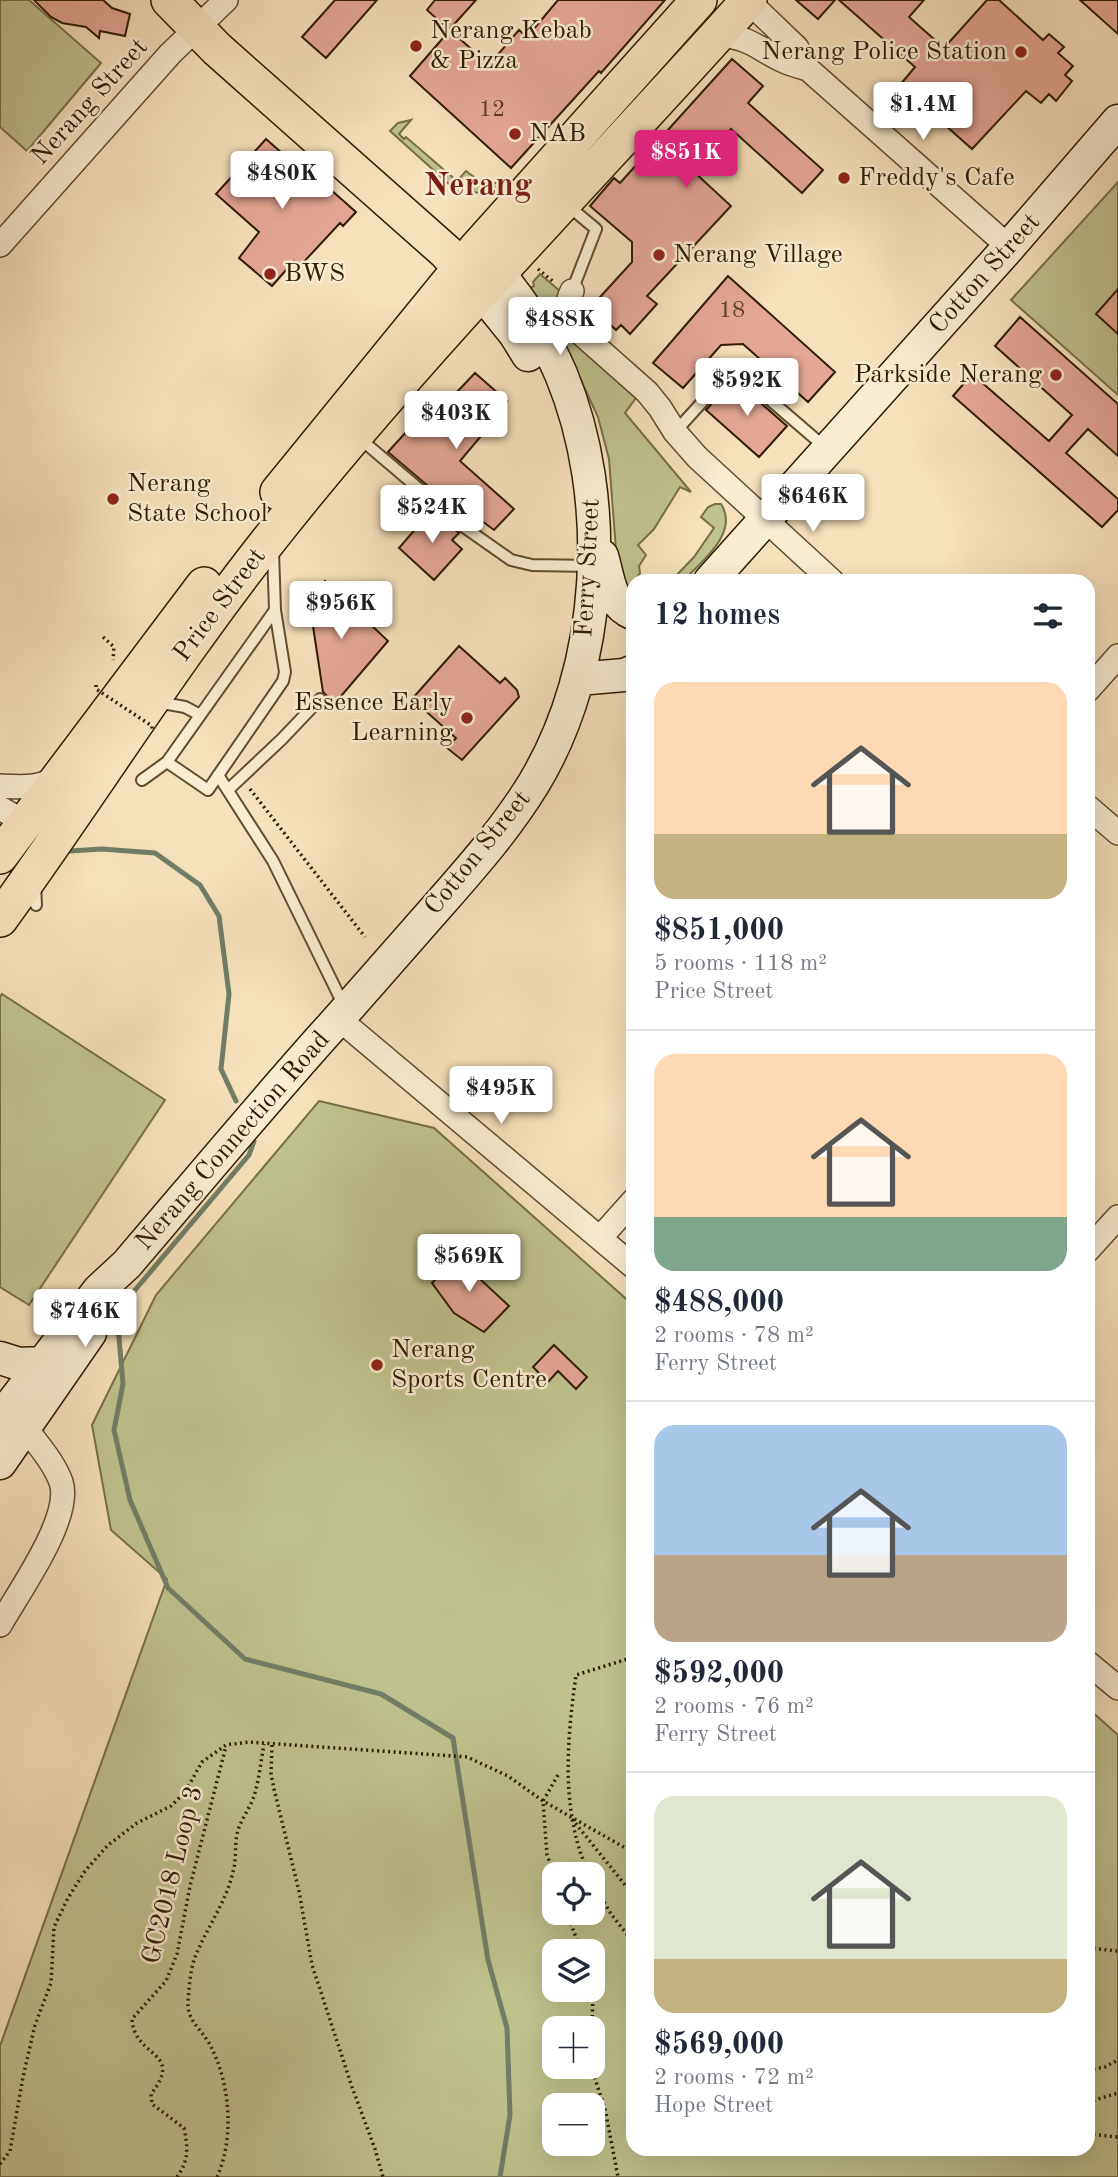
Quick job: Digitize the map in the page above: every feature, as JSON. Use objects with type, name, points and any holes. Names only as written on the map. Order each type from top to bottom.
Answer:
[{"type":"main road","name":"Ferry Street","points":[[169,0],[210,10],[446,252],[514,294],[559,369],[570,399],[591,483],[599,566],[614,599],[626,611]]},
{"type":"main road","name":"Price Street","points":[[4,921],[35,888],[118,750],[151,715],[186,650],[275,531],[356,435],[480,271],[650,55],[699,0]]},
{"type":"main road","name":"Price Street","points":[[0,856],[13,814],[60,775],[235,545],[480,271],[565,203],[748,1]]},
{"type":"main road","points":[[650,55],[667,52],[722,6],[748,1]]},
{"type":"main road","name":"Cotton Street","points":[[716,574],[1118,121]]},
{"type":"main road","name":"Ferry Street","points":[[580,668],[599,566]]},
{"type":"main road","points":[[580,668],[626,651]]},
{"type":"main road","points":[[580,668],[626,674]]},
{"type":"main road","name":"Cotton Street","points":[[342,1015],[496,839],[516,811],[535,781],[561,729],[580,668]]},
{"type":"main road","points":[[13,814],[46,818],[56,813],[118,750]]},
{"type":"main road","name":"Nerang Connection Road","points":[[0,1463],[6,1412],[42,1363],[99,1290],[127,1264],[342,1015]]},
{"type":"main road","name":"Nerang Connection Road","points":[[6,1412],[113,1300],[127,1264]]},
{"type":"main road","points":[[0,1358],[19,1364],[42,1363]]},
{"type":"street","points":[[748,1],[797,48],[808,69],[1009,247]]},
{"type":"street","name":"Nerang Street","points":[[0,245],[210,10]]},
{"type":"street","points":[[717,35],[735,36],[750,41],[786,62],[808,69]]},
{"type":"street","points":[[572,291],[567,304],[572,324],[647,392],[675,432],[697,457],[824,574]]},
{"type":"street","points":[[1095,682],[1118,656]]},
{"type":"street","points":[[0,786],[24,788],[45,784],[60,775]]},
{"type":"street","points":[[1095,813],[1118,833]]},
{"type":"street","points":[[342,1015],[626,1260]]},
{"type":"street","points":[[600,1238],[626,1209]]},
{"type":"street","points":[[1095,1242],[1118,1216]]},
{"type":"street","points":[[0,1625],[54,1531],[63,1505],[61,1481],[50,1462],[6,1412]]},
{"type":"street","points":[[1095,1669],[1118,1688]]},
{"type":"lane","points":[[565,203],[596,229],[572,291]]},
{"type":"lane","points":[[675,432],[733,368],[828,449]]},
{"type":"lane","points":[[356,435],[464,527],[507,558],[532,565],[599,566]]},
{"type":"lane","points":[[167,762],[208,790],[285,676],[272,572],[275,531]]},
{"type":"lane","points":[[142,780],[167,762],[275,610]]},
{"type":"lane","points":[[229,789],[320,699]]},
{"type":"lane","points":[[151,715],[185,707],[200,715]]},
{"type":"lane","points":[[218,775],[273,861],[342,1015]]},
{"type":"path","points":[[103,636],[114,647],[113,659],[109,664]]},
{"type":"path","points":[[96,685],[96,689],[152,726],[151,715]]},
{"type":"path","points":[[241,778],[365,937]]},
{"type":"path","points":[[585,1862],[570,1817],[568,1729],[576,1675],[626,1659]]},
{"type":"path","points":[[0,2164],[10,2151],[35,2025],[51,1983],[54,1927],[68,1898],[85,1871],[108,1845],[137,1823],[172,1806],[185,1792],[202,1762],[226,1745],[249,1742],[467,1757],[508,1776],[543,1801],[626,1848]]},
{"type":"path","name":"GC2018 Loop 3","points":[[217,2177],[229,2135],[225,2098],[220,2070],[208,2042],[190,2019],[188,1995],[195,1959],[211,1928],[233,1872],[237,1832],[254,1796],[264,1744]]},
{"type":"path","name":"GC2018 Loop 3","points":[[177,2177],[188,2150],[184,2128],[152,2104],[150,2094],[163,2079],[163,2070],[159,2059],[132,2030],[132,2018],[166,1981],[177,1954],[190,1886],[226,1745]]},
{"type":"path","points":[[272,1745],[274,1789],[299,1891],[312,1965],[383,2177]]},
{"type":"path","points":[[550,1862],[543,1801],[558,1775]]},
{"type":"path","points":[[570,1817],[626,1886]]},
{"type":"path","points":[[605,1904],[626,1933]]},
{"type":"path","points":[[1095,1949],[1118,1951]]},
{"type":"path","points":[[1095,2069],[1118,2060]]},
{"type":"path","points":[[595,2079],[605,2109],[618,2177]]},
{"type":"path","points":[[1095,2100],[1118,2094]]},
{"type":"path","points":[[1095,2135],[1118,2137]]},
{"type":"green space","points":[[0,0],[29,0],[101,63],[27,151],[0,127]]},
{"type":"green space","points":[[411,120],[399,134],[457,181],[466,171],[482,183],[504,183],[495,192],[459,193],[390,131],[398,123]]},
{"type":"green space","points":[[1118,182],[1118,395],[1011,300]]},
{"type":"green space","points":[[540,274],[561,292],[557,314],[567,334],[636,398],[625,413],[691,492],[680,487],[654,529],[638,545],[646,555],[639,566],[639,574],[626,574],[626,588],[616,550],[609,459],[598,417],[575,367],[530,288],[534,286],[533,282]]},
{"type":"green space","points":[[721,504],[726,515],[722,536],[716,547],[690,574],[678,574],[694,557],[714,528],[701,517],[708,507]]},
{"type":"green space","points":[[2,994],[165,1100],[29,1305],[0,1287]]},
{"type":"green space","points":[[319,1101],[434,1128],[626,1299],[626,2156],[1095,2156],[1095,1714],[1118,1735],[1118,2177],[0,2177],[0,2046],[167,1579],[111,1530],[92,1425],[156,1295]]},
{"type":"building","points":[[34,0],[103,0],[112,8],[130,14],[125,36],[100,31],[99,38],[86,27],[62,23],[51,17]]},
{"type":"building","points":[[335,0],[377,0],[326,58],[302,37]]},
{"type":"building","points":[[435,0],[476,0],[449,30],[427,10]]},
{"type":"building","points":[[558,0],[665,0],[601,73],[599,71],[511,168],[410,76],[450,30],[489,65],[519,30],[527,37]]},
{"type":"building","points":[[796,0],[835,0],[818,19]]},
{"type":"building","points":[[839,0],[924,0],[909,17],[944,48],[987,0],[999,0],[1043,40],[1049,34],[1064,47],[1058,53],[1073,66],[1065,75],[1072,81],[1056,101],[1049,94],[1041,103],[1026,91],[972,149],[900,85],[915,67]]},
{"type":"building","points":[[1080,0],[1118,0],[1118,34]]},
{"type":"building","points":[[732,59],[763,86],[748,103],[823,170],[802,193],[731,129],[693,171],[731,206],[647,296],[657,304],[630,334],[621,325],[616,330],[591,307],[632,262],[632,242],[590,206],[614,178],[620,183]]},
{"type":"building","points":[[266,139],[309,177],[313,174],[356,212],[343,226],[340,223],[300,266],[294,261],[272,286],[239,258],[259,232],[216,194]]},
{"type":"building","points":[[728,276],[835,372],[808,402],[743,344],[721,345],[683,388],[653,363]]},
{"type":"building","points":[[1118,289],[1118,334],[1096,314]]},
{"type":"building","points":[[1020,317],[1118,404],[1118,456],[1088,429],[1066,453],[1118,499],[1118,510],[1102,527],[953,396],[972,374],[1049,441],[1072,415],[995,346]]},
{"type":"building","points":[[475,373],[507,401],[460,461],[514,509],[494,530],[474,515],[469,521],[388,452],[416,421],[419,425],[449,392],[457,392]]},
{"type":"building","points":[[729,384],[739,384],[787,426],[759,457],[706,410]]},
{"type":"building","points":[[432,510],[459,533],[452,540],[462,549],[434,580],[399,548]]},
{"type":"building","points":[[325,581],[388,641],[336,702],[326,704],[328,697],[323,692],[309,600]]},
{"type":"building","name":"Essence Early Learning","points":[[459,646],[500,683],[505,678],[517,690],[519,697],[462,760],[447,748],[456,738],[412,699]]},
{"type":"building","points":[[460,1253],[484,1275],[480,1279],[509,1306],[484,1332],[454,1313],[432,1283]]},
{"type":"building","points":[[554,1345],[587,1377],[576,1389],[558,1371],[548,1382],[533,1367]]},
{"type":"waterway","points":[[70,851],[102,849],[155,853],[200,885],[219,916],[229,994],[221,1069],[236,1101]]},
{"type":"waterway","points":[[254,1141],[249,1155],[130,1296],[118,1326],[123,1384],[114,1430],[130,1500],[168,1588],[245,1659],[381,1694],[453,1738],[488,1960],[507,2028],[510,2115],[500,2177]]},
{"type":"place","name":"Nerang Kebab & Pizza","points":[[416,46]]},
{"type":"place","name":"Nerang Police Station","points":[[1021,52]]},
{"type":"place","name":"NAB","points":[[515,134]]},
{"type":"place","name":"Freddy's Cafe","points":[[844,178]]},
{"type":"place","name":"Nerang Village","points":[[659,255]]},
{"type":"place","name":"BWS","points":[[270,274]]},
{"type":"place","name":"Parkside Nerang","points":[[1056,375]]},
{"type":"place","name":"Nerang State School","points":[[113,499]]},
{"type":"place","name":"Essence Early Learning","points":[[467,718]]},
{"type":"place","name":"Nerang Sports Centre","points":[[377,1365]]},
{"type":"district","name":"Nerang","points":[[478,186]]}]
